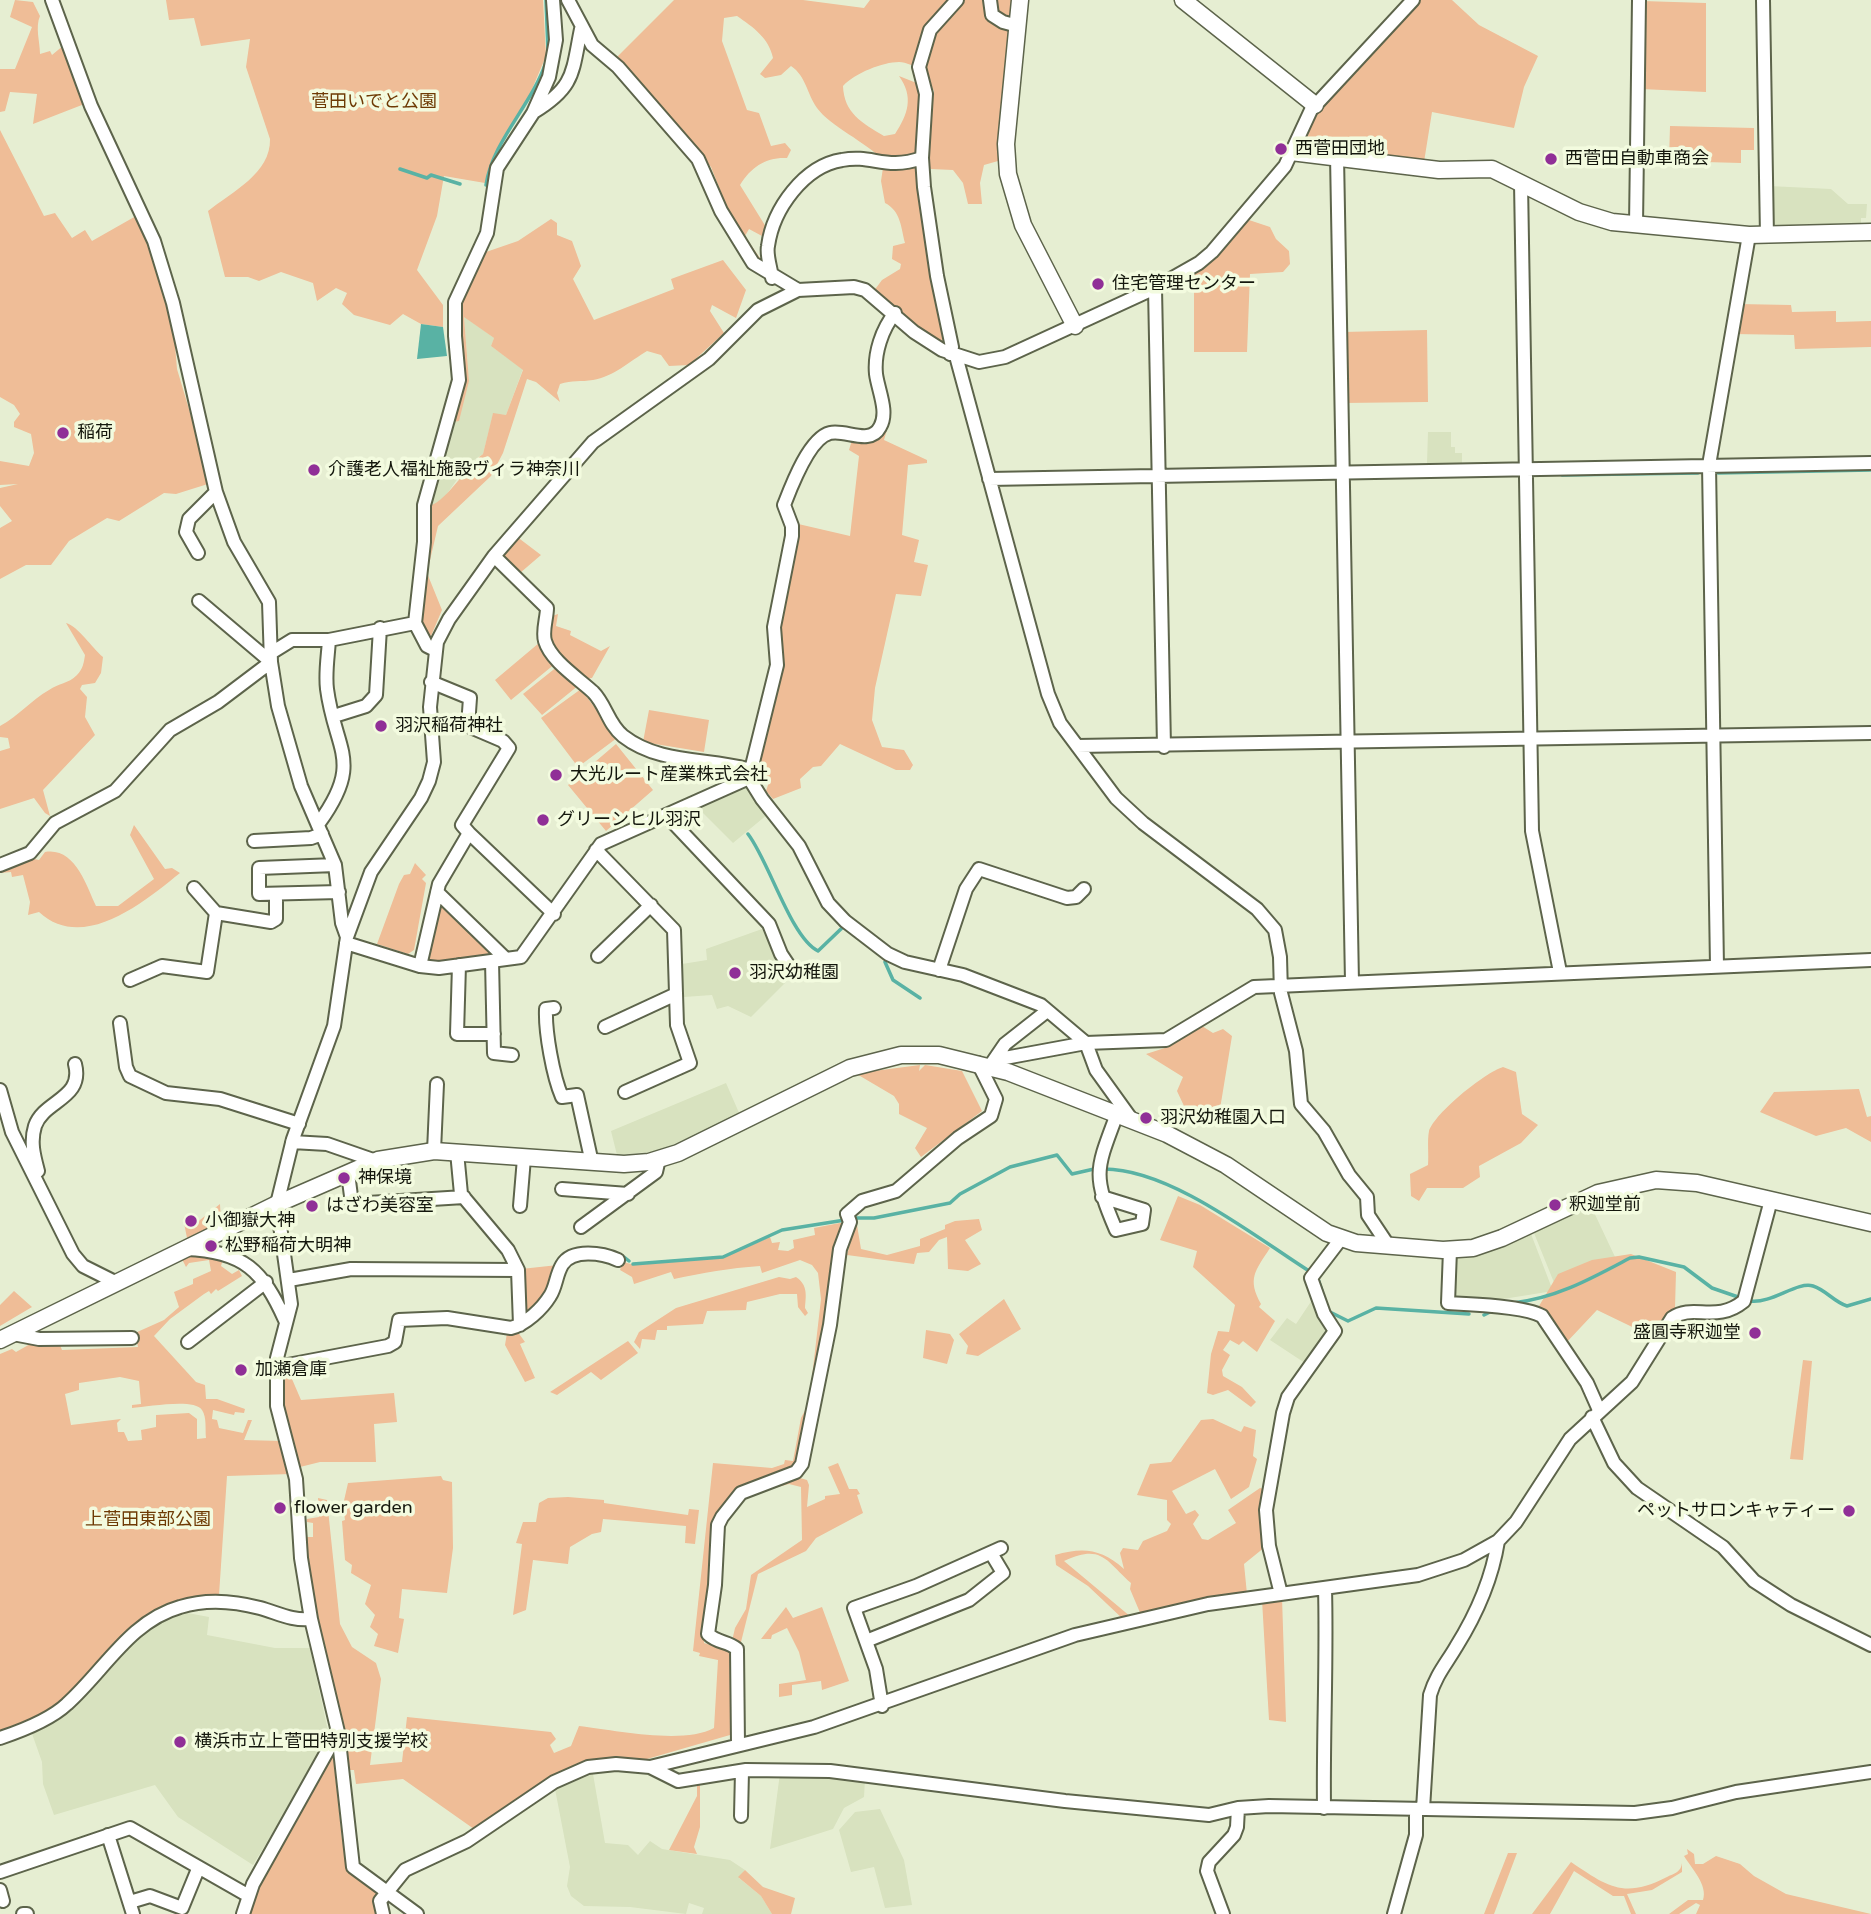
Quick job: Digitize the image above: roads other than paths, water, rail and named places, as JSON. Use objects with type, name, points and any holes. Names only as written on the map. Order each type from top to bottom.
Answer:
[{"type":"street","points":[[52,0],[91,106],[155,241],[173,303],[216,492],[234,542],[269,602],[271,658],[281,720],[301,786],[335,864],[342,923],[347,940]]},
{"type":"street","points":[[435,650],[427,646],[415,623],[424,505],[460,380],[455,336],[456,302],[487,233],[497,168],[533,113],[554,60],[553,0]]},
{"type":"street","points":[[568,0],[581,29],[698,159],[721,211],[752,263],[772,278],[798,290]]},
{"type":"street","points":[[957,0],[930,30],[919,67],[926,94],[922,158],[937,276],[953,355],[1048,694],[1060,723],[1116,798],[1143,823],[1269,920],[1279,945],[1280,985],[1296,1051],[1301,1104],[1324,1131],[1349,1175],[1367,1197],[1368,1215],[1388,1245]]},
{"type":"street","points":[[990,0],[992,15],[1003,22],[1018,26]]},
{"type":"street","points":[[1020,0],[1006,144],[1011,189],[1023,225],[1074,326]]},
{"type":"street","points":[[1183,0],[1315,105]]},
{"type":"street","points":[[417,1914],[386,1894],[353,1867],[338,1732],[300,1558],[296,1479],[277,1406],[277,1367],[285,1320],[291,1304],[277,1204],[292,1142],[334,1026],[347,940],[371,872],[421,798],[429,781],[435,751],[430,707],[431,682],[435,650],[449,619],[494,556],[593,442],[659,398],[709,359],[758,310],[798,290],[854,287],[873,295],[914,332],[953,355],[978,362],[996,360],[1074,326],[1199,264],[1285,166],[1315,105],[1413,0]]},
{"type":"street","points":[[1636,225],[1639,0]]},
{"type":"street","points":[[1763,0],[1767,236]]},
{"type":"street","points":[[533,113],[551,102],[570,82],[581,29]]},
{"type":"street","points":[[1291,152],[1439,170],[1487,168],[1594,219],[1636,225],[1767,236],[1871,232]]},
{"type":"street","points":[[1337,156],[1352,982]]},
{"type":"street","points":[[772,278],[767,247],[776,221],[809,174],[839,160],[855,159],[893,166],[922,158]]},
{"type":"street","points":[[1521,183],[1532,831],[1560,972]]},
{"type":"street","points":[[1717,966],[1709,466],[1749,235]]},
{"type":"street","points":[[1155,288],[1164,747]]},
{"type":"street","points":[[749,778],[777,665],[774,628],[792,536],[792,526],[784,505],[803,462],[824,436],[830,433],[867,436],[875,434],[881,427],[884,413],[875,363],[888,322],[895,313]]},
{"type":"street","points":[[989,479],[1342,470],[1871,463]]},
{"type":"street","points":[[198,552],[186,533],[189,519],[216,492]]},
{"type":"street","points":[[494,556],[547,608],[545,642],[559,662],[598,697],[611,722],[623,736],[669,758],[720,762],[747,769],[749,778],[799,846],[828,904],[845,921],[888,954],[981,981],[1041,1005],[1086,1043],[1096,1070],[1133,1120]]},
{"type":"street","points":[[200,601],[271,658]]},
{"type":"street","points":[[0,865],[30,853],[55,823],[115,791],[170,730],[218,702],[292,640],[329,640],[415,623]]},
{"type":"street","points":[[334,716],[366,706],[376,695],[380,628]]},
{"type":"street","points":[[254,841],[312,838],[333,804],[342,778],[343,747],[327,690],[329,640]]},
{"type":"street","points":[[431,682],[470,698],[468,726],[503,741],[509,747],[462,825],[554,914]]},
{"type":"street","points":[[1077,746],[1164,747],[1871,733]]},
{"type":"street","points":[[347,940],[420,966],[459,965],[521,957],[528,952],[601,844],[749,778]]},
{"type":"street","points":[[666,816],[769,924],[781,954],[791,969]]},
{"type":"street","points":[[420,966],[443,873],[469,833]]},
{"type":"street","points":[[596,850],[674,930],[677,1025],[690,1063],[625,1092]]},
{"type":"street","points":[[335,864],[259,868],[259,894],[339,892]]},
{"type":"street","points":[[939,970],[966,889],[979,869],[1067,898],[1076,897],[1084,889]]},
{"type":"street","points":[[194,888],[216,913],[271,922],[276,919],[276,894]]},
{"type":"street","points":[[437,892],[506,959]]},
{"type":"street","points":[[598,956],[651,905]]},
{"type":"street","points":[[130,981],[162,966],[207,972],[216,913]]},
{"type":"street","points":[[987,1063],[1086,1043],[1166,1040],[1254,987],[1871,960]]},
{"type":"street","points":[[492,961],[494,1053],[512,1055]]},
{"type":"street","points":[[459,965],[457,1034],[494,1034]]},
{"type":"street","points":[[605,1027],[674,995]]},
{"type":"street","points":[[554,1008],[546,1010],[545,1030],[550,1038],[554,1078],[562,1097],[577,1095],[592,1163]]},
{"type":"street","points":[[987,1063],[1006,1044],[1048,1011]]},
{"type":"street","points":[[120,1023],[125,1067],[130,1076],[166,1093],[220,1099],[299,1124]]},
{"type":"street","points":[[6,1337],[184,1248],[376,1161],[434,1151],[592,1163],[624,1164],[659,1159],[869,1062],[925,1055],[987,1063],[1195,1147],[1340,1240],[1450,1250],[1473,1248],[1502,1238],[1598,1193],[1656,1180],[1697,1183],[1871,1223]]},
{"type":"street","points":[[738,1744],[737,1649],[714,1640],[708,1634],[715,1585],[718,1525],[741,1493],[796,1472],[802,1464],[830,1325],[841,1249],[850,1222],[847,1214],[862,1202],[896,1191],[958,1138],[991,1116],[996,1099],[987,1063]]},
{"type":"street","points":[[40,1182],[33,1150],[36,1126],[40,1117],[71,1092],[77,1072],[75,1064]]},
{"type":"street","points":[[434,1151],[437,1084]]},
{"type":"street","points":[[0,1090],[12,1132],[78,1260],[94,1273],[115,1282]]},
{"type":"street","points":[[1102,1197],[1098,1164],[1117,1114]]},
{"type":"street","points":[[292,1142],[327,1144],[376,1161]]},
{"type":"street","points":[[457,1152],[464,1197],[508,1250],[519,1270],[520,1325]]},
{"type":"street","points":[[520,1206],[524,1158]]},
{"type":"street","points":[[581,1227],[656,1172],[659,1159]]},
{"type":"street","points":[[348,1173],[352,1204],[464,1197]]},
{"type":"street","points":[[562,1189],[628,1194]]},
{"type":"street","points":[[383,1914],[380,1901],[405,1870],[467,1841],[554,1782],[587,1767],[616,1764],[650,1767],[738,1744],[794,1733],[882,1706],[1075,1635],[1208,1604],[1418,1575],[1464,1560],[1498,1541],[1516,1522],[1570,1439],[1632,1382],[1672,1318],[1680,1312],[1718,1314],[1730,1311],[1744,1301],[1771,1200]]},
{"type":"street","points":[[1281,1594],[1266,1526],[1268,1496],[1285,1404],[1335,1331],[1324,1314],[1311,1278],[1340,1240]]},
{"type":"street","points":[[184,1248],[213,1252],[258,1272],[285,1320]]},
{"type":"street","points":[[1450,1250],[1448,1303],[1492,1306],[1535,1312],[1542,1316],[1587,1383],[1614,1463],[1637,1488],[1723,1547],[1754,1581],[1791,1605],[1871,1645]]},
{"type":"street","points":[[277,1367],[388,1346],[395,1342],[399,1320],[447,1318],[512,1328],[520,1325],[550,1296],[563,1264],[570,1257],[595,1254],[618,1261]]},
{"type":"street","points":[[289,1280],[351,1269],[519,1270]]},
{"type":"street","points":[[188,1342],[266,1282]]},
{"type":"street","points":[[6,1337],[132,1338]]},
{"type":"street","points":[[1394,1914],[1416,1835],[1430,1695],[1435,1678],[1456,1649],[1488,1584],[1498,1541]]},
{"type":"street","points":[[866,1641],[969,1600],[1003,1573],[996,1551],[916,1586],[854,1608],[876,1669],[882,1706]]},
{"type":"street","points":[[1324,1808],[1323,1728],[1328,1675],[1325,1588]]},
{"type":"street","points":[[0,1738],[66,1706],[146,1621],[180,1607],[209,1601],[231,1603],[286,1618],[312,1619]]},
{"type":"street","points":[[243,1914],[249,1896],[338,1732]]},
{"type":"street","points":[[650,1767],[678,1780],[742,1771],[830,1771],[1065,1801],[1209,1815],[1238,1808],[1635,1813],[1672,1808],[1736,1792],[1871,1772]]},
{"type":"street","points":[[741,1816],[742,1771]]},
{"type":"street","points":[[1223,1914],[1207,1871],[1209,1862],[1234,1835],[1238,1808]]},
{"type":"street","points":[[0,1872],[130,1828],[249,1896]]},
{"type":"street","points":[[108,1835],[132,1908],[150,1896],[182,1909],[198,1868]]},
{"type":"water","points":[[421,324],[443,327],[447,356],[417,359]]},
{"type":"waterway","points":[[546,0],[548,51]]},
{"type":"waterway","points":[[486,185],[496,153],[532,93],[546,62]]},
{"type":"waterway","points":[[400,169],[427,178],[431,175],[460,184]]},
{"type":"waterway","points":[[1718,473],[1871,470]]},
{"type":"waterway","points":[[1562,475],[1698,473]]},
{"type":"waterway","points":[[748,834],[790,915],[808,943],[818,951],[843,927]]},
{"type":"waterway","points":[[885,962],[893,980],[920,998]]},
{"type":"waterway","points":[[856,1218],[874,1218],[950,1203],[960,1194],[1010,1167],[1057,1155],[1072,1174],[1094,1169]]},
{"type":"waterway","points":[[1104,1169],[1130,1172],[1183,1192],[1237,1223],[1309,1271]]},
{"type":"waterway","points":[[633,1264],[723,1257],[782,1230],[845,1220]]},
{"type":"waterway","points":[[624,1257],[629,1261]]},
{"type":"waterway","points":[[1513,1303],[1559,1292],[1630,1258],[1639,1257],[1684,1267],[1712,1288],[1741,1298]]},
{"type":"waterway","points":[[1317,1276],[1322,1291]]},
{"type":"waterway","points":[[1750,1301],[1767,1299],[1807,1285],[1818,1288],[1847,1306],[1871,1299]]},
{"type":"waterway","points":[[1328,1311],[1348,1321],[1376,1308],[1469,1314]]},
{"type":"waterway","points":[[1484,1315],[1492,1311]]},
{"type":"place","name":"西菅田団地","points":[[1281,149]]},
{"type":"place","name":"西菅田自動車商会","points":[[1551,159]]},
{"type":"place","name":"住宅管理センター","points":[[1098,284]]},
{"type":"place","name":"稲荷","points":[[63,433]]},
{"type":"place","name":"介護老人福祉施設ヴィラ神奈川","points":[[314,470]]},
{"type":"place","name":"羽沢稲荷神社","points":[[381,726]]},
{"type":"place","name":"大光ルート産業株式会社","points":[[556,775]]},
{"type":"place","name":"グリーンヒル羽沢","points":[[543,820]]},
{"type":"place","name":"羽沢幼稚園","points":[[735,973]]},
{"type":"place","name":"羽沢幼稚園入口","points":[[1146,1118]]},
{"type":"place","name":"神保境","points":[[344,1178]]},
{"type":"place","name":"釈迦堂前","points":[[1555,1205]]},
{"type":"place","name":"はざわ美容室","points":[[312,1206]]},
{"type":"place","name":"小御嶽大神","points":[[191,1221]]},
{"type":"place","name":"松野稲荷大明神","points":[[211,1246]]},
{"type":"place","name":"盛圓寺釈迦堂","points":[[1755,1333]]},
{"type":"place","name":"加瀬倉庫","points":[[241,1370]]},
{"type":"place","name":"flower garden","points":[[280,1508]]},
{"type":"place","name":"ペットサロンキャティー","points":[[1849,1511]]},
{"type":"place","name":"横浜市立上菅田特別支援学校","points":[[180,1742]]},
{"type":"park label","name":"菅田いでと公園","points":[[374,102]]},
{"type":"park label","name":"上菅田東部公園","points":[[148,1520]]}]
